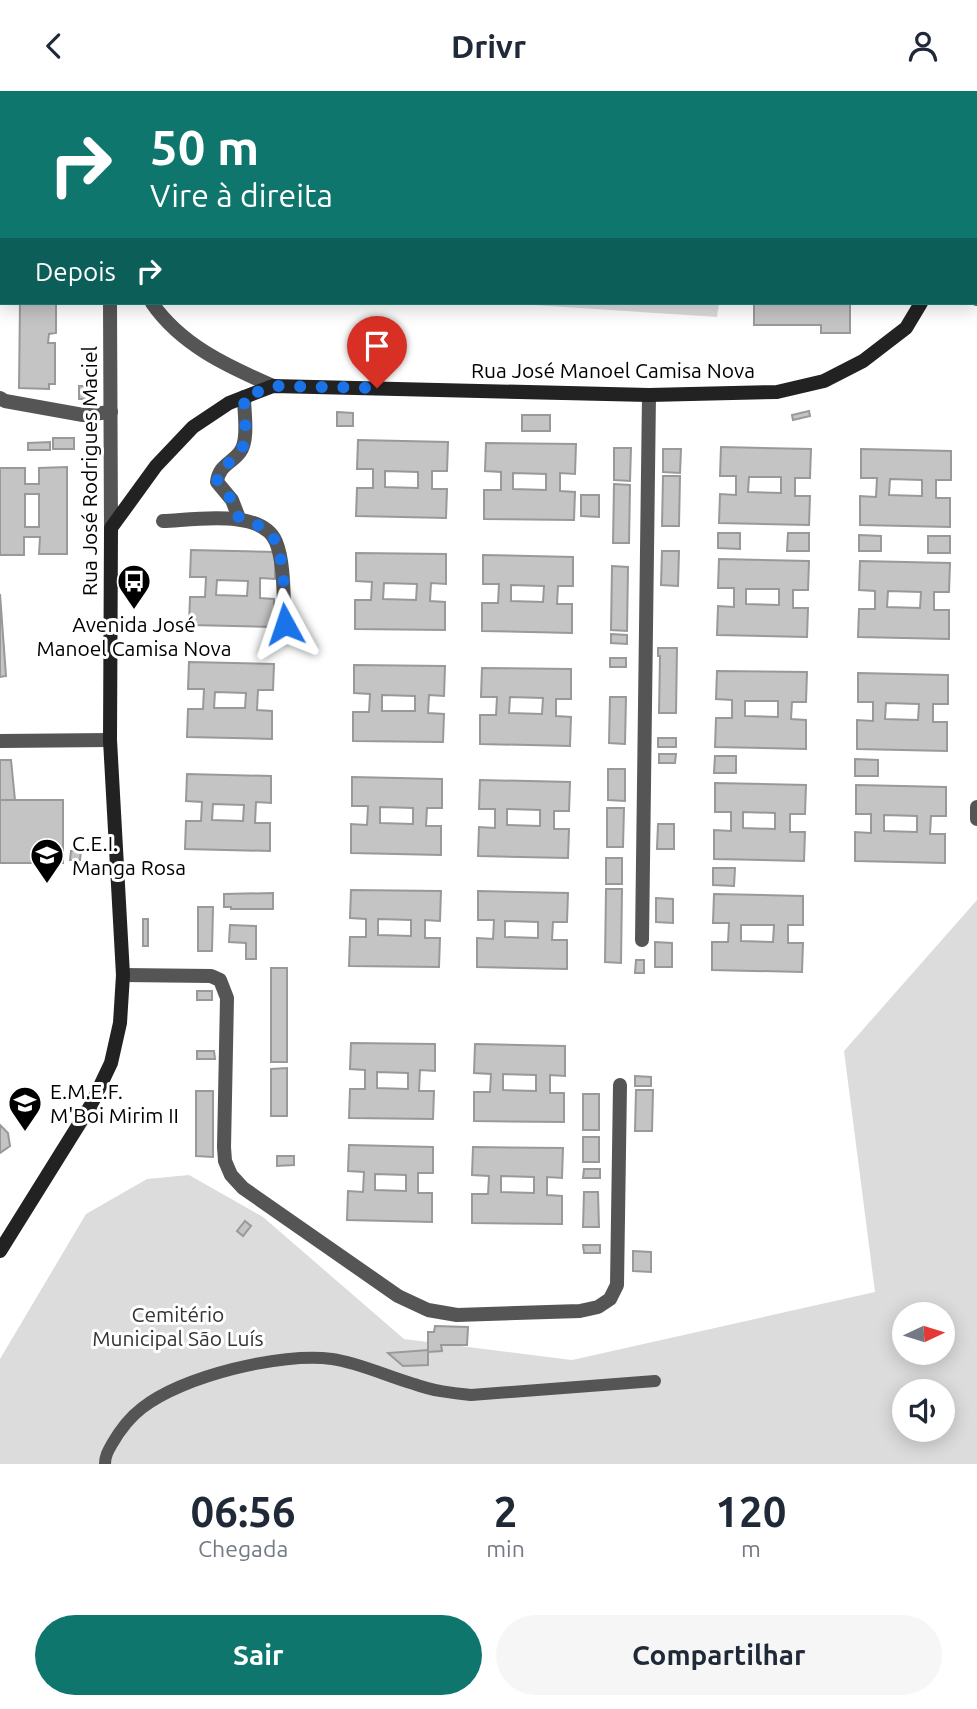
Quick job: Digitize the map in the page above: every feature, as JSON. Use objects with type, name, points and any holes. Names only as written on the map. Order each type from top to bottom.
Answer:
[{"type":"street","name":"Rua José Rodrigues Maciel","points":[[0,1251],[92,1105],[111,1063],[121,1023],[123,975],[110,740],[110,305]]},
{"type":"street","name":"Rua José Manoel Camisa Nova","points":[[153,305],[192,345],[232,368],[273,386]]},
{"type":"street","name":"Rua José Manoel Camisa Nova","points":[[111,528],[156,466],[192,427],[229,403],[273,386],[649,395],[777,392],[824,381],[863,361],[906,328],[920,305]]},
{"type":"street","points":[[642,940],[649,395]]},
{"type":"street","points":[[239,518],[232,500],[217,482],[218,473],[240,452],[244,436],[244,397]]},
{"type":"street","points":[[0,398],[83,415],[111,412]]},
{"type":"street","points":[[163,521],[239,518],[267,530],[276,541],[280,560],[285,624]]},
{"type":"street","points":[[0,741],[110,740]]},
{"type":"street","points":[[977,807],[977,819]]},
{"type":"street","points":[[123,975],[211,976],[220,980],[227,998],[224,1147],[225,1161],[231,1175],[243,1188],[313,1239],[398,1296],[428,1310],[457,1315],[580,1311],[598,1307],[610,1299],[617,1285],[619,1255],[620,1085]]},
{"type":"lane","points":[[105,1464],[105,1458],[120,1429],[143,1407],[177,1388],[250,1364],[294,1358],[331,1359],[365,1367],[444,1393],[471,1395],[655,1381]]},
{"type":"green space","points":[[535,305],[719,305],[717,317]]},
{"type":"green space","name":"Cemitério Municipal São Luís","points":[[977,900],[977,1464],[0,1464],[0,1359],[86,1214],[147,1179],[189,1175],[263,1217],[404,1339],[572,1360],[875,1292],[844,1051]]},
{"type":"building","points":[[20,305],[56,305],[56,333],[49,334],[48,343],[55,343],[55,384],[49,384],[49,389],[19,388]]},
{"type":"building","points":[[754,305],[850,305],[850,333],[821,333],[821,325],[754,325]]},
{"type":"building","points":[[79,386],[93,386],[92,399],[79,399]]},
{"type":"building","points":[[809,411],[810,416],[793,420],[792,415]]},
{"type":"building","points":[[337,412],[353,413],[353,426],[337,426]]},
{"type":"building","points":[[522,415],[550,415],[550,431],[522,431]]},
{"type":"building","points":[[53,438],[74,438],[74,449],[53,449]]},
{"type":"building","points":[[358,440],[448,442],[447,471],[432,471],[432,489],[447,489],[446,518],[356,516],[357,488],[373,488],[373,469],[357,469]],"holes":[[[385,471],[418,472],[418,488],[385,487]]]},
{"type":"building","points":[[50,442],[50,450],[28,450],[28,443]]},
{"type":"building","points":[[486,443],[576,444],[575,474],[560,473],[560,491],[575,492],[574,520],[484,519],[484,490],[501,490],[501,472],[485,471]],"holes":[[[513,473],[546,474],[546,490],[513,489]]]},
{"type":"building","points":[[721,447],[811,449],[810,478],[795,478],[795,496],[810,496],[809,525],[719,523],[720,494],[736,495],[736,476],[720,476]],"holes":[[[749,477],[781,477],[781,493],[748,492]]]},
{"type":"building","points":[[614,448],[631,448],[630,481],[614,480]]},
{"type":"building","points":[[663,449],[681,449],[680,473],[663,472]]},
{"type":"building","points":[[861,449],[951,451],[951,480],[936,480],[936,498],[950,498],[950,527],[860,525],[860,496],[876,497],[877,478],[861,478]],"holes":[[[890,479],[922,480],[922,496],[889,495]]]},
{"type":"building","points":[[67,467],[67,554],[39,554],[40,537],[24,537],[24,555],[0,555],[0,468],[25,468],[25,484],[39,484],[39,468]],"holes":[[[25,494],[39,494],[39,527],[25,527]]]},
{"type":"building","points":[[663,476],[680,476],[679,526],[662,526]]},
{"type":"building","points":[[614,484],[630,485],[629,543],[613,543]]},
{"type":"building","points":[[581,495],[599,495],[599,517],[581,516]]},
{"type":"building","points":[[718,533],[740,533],[740,549],[718,548]]},
{"type":"building","points":[[788,533],[809,533],[809,551],[787,551]]},
{"type":"building","points":[[859,535],[881,536],[881,551],[859,551]]},
{"type":"building","points":[[928,536],[950,536],[950,553],[928,553]]},
{"type":"building","points":[[191,550],[275,552],[275,579],[260,578],[260,598],[274,599],[274,627],[189,625],[190,597],[205,597],[206,577],[190,577]],"holes":[[[217,580],[248,581],[247,596],[216,595]]]},
{"type":"building","points":[[662,551],[679,551],[678,586],[661,585]]},
{"type":"building","points":[[356,553],[446,554],[446,584],[431,583],[430,601],[445,602],[445,630],[355,629],[355,600],[371,600],[372,582],[356,581]],"holes":[[[384,583],[417,584],[416,600],[383,599]]]},
{"type":"building","points":[[483,555],[573,557],[573,586],[558,586],[557,604],[572,604],[572,633],[482,631],[482,603],[498,603],[499,584],[483,584]],"holes":[[[511,585],[544,586],[543,602],[511,601]]]},
{"type":"building","points":[[719,559],[809,561],[808,590],[793,590],[793,608],[808,608],[807,637],[717,635],[718,606],[734,607],[734,588],[718,588]],"holes":[[[746,589],[779,589],[779,605],[746,604]]]},
{"type":"building","points":[[860,561],[950,563],[949,592],[934,592],[934,610],[949,610],[949,639],[858,637],[859,609],[875,609],[875,591],[859,590]],"holes":[[[888,591],[921,592],[920,608],[887,607]]]},
{"type":"building","points":[[612,566],[628,567],[627,631],[611,630]]},
{"type":"building","points":[[0,594],[6,676],[0,677]]},
{"type":"building","points":[[611,634],[627,635],[627,644],[611,643]]},
{"type":"building","points":[[658,648],[677,648],[676,713],[659,713]]},
{"type":"building","points":[[610,658],[626,658],[626,667],[610,667]]},
{"type":"building","points":[[189,662],[274,664],[273,690],[258,690],[257,710],[272,711],[272,739],[187,737],[188,709],[203,709],[204,689],[188,689]],"holes":[[[215,692],[246,693],[245,708],[214,708]]]},
{"type":"building","points":[[354,665],[445,666],[444,696],[429,695],[428,713],[444,714],[443,742],[353,741],[353,712],[369,712],[370,694],[354,693]],"holes":[[[382,695],[415,696],[415,711],[382,711]]]},
{"type":"building","points":[[482,668],[571,669],[571,699],[556,699],[556,716],[571,717],[570,746],[480,744],[480,715],[496,715],[497,697],[481,697]],"holes":[[[510,697],[543,698],[542,714],[509,713]]]},
{"type":"building","points":[[717,671],[807,672],[806,702],[792,702],[791,719],[806,720],[806,749],[715,747],[716,718],[732,718],[732,700],[716,699]],"holes":[[[745,701],[778,701],[778,717],[745,716]]]},
{"type":"building","points":[[858,673],[948,675],[948,704],[933,704],[933,722],[947,722],[947,751],[857,749],[857,720],[873,721],[873,702],[858,702]],"holes":[[[886,703],[919,704],[918,720],[885,719]]]},
{"type":"building","points":[[610,697],[626,697],[625,744],[609,743]]},
{"type":"building","points":[[658,738],[676,738],[676,747],[658,747]]},
{"type":"building","points":[[659,754],[676,754],[675,763],[659,763]]},
{"type":"building","points":[[715,756],[736,756],[736,773],[714,773]]},
{"type":"building","points":[[855,759],[878,760],[878,776],[855,776]]},
{"type":"building","points":[[0,760],[11,760],[15,800],[0,800]]},
{"type":"building","points":[[608,769],[625,769],[625,801],[608,800]]},
{"type":"building","points":[[187,774],[271,776],[271,803],[256,802],[255,823],[270,823],[270,851],[185,849],[186,821],[201,821],[202,802],[186,801]],"holes":[[[213,804],[244,805],[243,821],[212,820]]]},
{"type":"building","points":[[352,777],[442,779],[442,808],[427,808],[426,826],[441,826],[441,855],[351,853],[351,824],[367,825],[368,806],[352,806]],"holes":[[[380,807],[413,808],[413,824],[380,823]]]},
{"type":"building","points":[[480,780],[570,782],[569,811],[554,811],[554,829],[569,829],[568,858],[478,856],[479,827],[495,828],[495,809],[479,809]],"holes":[[[507,809],[540,810],[540,826],[507,825]]]},
{"type":"building","points":[[715,783],[806,785],[805,814],[790,814],[790,832],[805,832],[804,861],[714,859],[714,830],[731,831],[731,812],[715,812]],"holes":[[[743,812],[775,813],[775,829],[743,828]]]},
{"type":"building","points":[[856,785],[946,787],[946,816],[931,816],[930,834],[945,834],[945,863],[855,861],[855,832],[871,833],[871,814],[856,814]],"holes":[[[884,815],[917,816],[917,832],[884,831]]]},
{"type":"building","points":[[0,800],[63,800],[63,863],[0,863]]},
{"type":"building","points":[[607,808],[624,808],[623,847],[607,847]]},
{"type":"building","points":[[658,824],[674,824],[674,849],[657,849]]},
{"type":"building","points":[[81,850],[80,860],[70,860],[71,851]]},
{"type":"building","points":[[606,858],[622,858],[622,884],[606,884]]},
{"type":"building","points":[[713,868],[735,868],[734,886],[713,885]]},
{"type":"building","points":[[606,889],[622,889],[621,963],[605,962]]},
{"type":"building","points":[[351,890],[441,891],[440,921],[425,920],[425,938],[440,938],[439,967],[349,966],[350,937],[366,937],[366,919],[350,918]],"holes":[[[378,919],[411,920],[411,936],[378,935]]]},
{"type":"building","points":[[478,891],[568,893],[567,922],[553,922],[552,940],[567,940],[567,969],[477,967],[477,938],[493,939],[494,920],[478,920]],"holes":[[[505,921],[538,922],[538,938],[505,937]]]},
{"type":"building","points":[[273,893],[273,909],[224,907],[224,894]]},
{"type":"building","points":[[714,894],[803,896],[803,925],[788,925],[788,943],[803,943],[802,972],[712,970],[712,942],[728,942],[729,923],[713,923]],"holes":[[[741,925],[774,925],[773,942],[741,941]]]},
{"type":"building","points":[[656,898],[673,899],[673,923],[656,922]]},
{"type":"building","points":[[198,907],[213,907],[212,951],[198,951]]},
{"type":"building","points":[[143,919],[148,919],[148,946],[143,946]]},
{"type":"building","points":[[230,925],[256,926],[256,959],[246,959],[246,943],[229,942]]},
{"type":"building","points":[[655,942],[672,943],[672,967],[655,967]]},
{"type":"building","points":[[636,960],[644,960],[644,973],[635,973]]},
{"type":"building","points":[[271,968],[287,968],[287,1062],[271,1062]]},
{"type":"building","points":[[197,991],[212,991],[212,1000],[197,1000]]},
{"type":"building","points":[[351,1043],[435,1044],[435,1071],[420,1070],[419,1091],[434,1091],[433,1119],[349,1118],[350,1089],[365,1089],[365,1070],[350,1069]],"holes":[[[377,1072],[408,1073],[408,1089],[377,1088]]]},
{"type":"building","points":[[475,1044],[565,1046],[565,1076],[550,1075],[550,1093],[564,1093],[564,1122],[474,1121],[474,1092],[490,1092],[491,1074],[474,1073]],"holes":[[[503,1074],[536,1075],[536,1091],[503,1090]]]},
{"type":"building","points":[[197,1051],[214,1051],[215,1059],[197,1059]]},
{"type":"building","points":[[287,1068],[287,1116],[271,1116],[271,1069]]},
{"type":"building","points":[[635,1076],[651,1077],[651,1086],[635,1086]]},
{"type":"building","points":[[636,1090],[653,1090],[652,1131],[635,1131]]},
{"type":"building","points":[[196,1091],[213,1091],[213,1157],[196,1156]]},
{"type":"building","points":[[583,1094],[599,1094],[599,1130],[583,1130]]},
{"type":"building","points":[[0,1125],[8,1133],[10,1146],[0,1153]]},
{"type":"building","points":[[583,1137],[599,1137],[599,1162],[583,1162]]},
{"type":"building","points":[[349,1145],[433,1147],[433,1173],[418,1173],[418,1193],[432,1193],[432,1222],[347,1220],[348,1191],[363,1192],[364,1172],[348,1171]],"holes":[[[375,1174],[406,1175],[406,1191],[375,1190]]]},
{"type":"building","points":[[473,1147],[563,1148],[562,1178],[547,1177],[547,1195],[562,1196],[562,1224],[472,1223],[472,1194],[488,1194],[489,1176],[472,1175]],"holes":[[[501,1176],[534,1177],[534,1193],[501,1192]]]},
{"type":"building","points":[[277,1156],[294,1156],[294,1165],[277,1166]]},
{"type":"building","points":[[584,1169],[600,1169],[600,1178],[583,1178]]},
{"type":"building","points":[[584,1192],[598,1192],[599,1227],[583,1227]]},
{"type":"building","points":[[245,1221],[251,1226],[243,1236],[237,1231]]},
{"type":"building","points":[[583,1245],[600,1245],[600,1253],[584,1253]]},
{"type":"building","points":[[633,1251],[651,1252],[651,1272],[633,1271]]},
{"type":"building","points":[[435,1326],[468,1327],[467,1345],[441,1345],[442,1351],[428,1352],[428,1332],[434,1332]]},
{"type":"building","points":[[428,1350],[428,1365],[403,1366],[388,1353]]},
{"type":"place","name":"Avenida José Manoel Camisa Nova","points":[[134,611]]},
{"type":"place","name":"C.E.I. Manga Rosa","points":[[47,885]]},
{"type":"place","name":"E.M.E.F. M'Boi Mirim II","points":[[25,1133]]},
{"type":"route","points":[[285,624],[276,541],[267,530],[239,518],[232,500],[217,482],[218,473],[240,452],[244,436],[244,397],[273,386],[377,388]]}]
